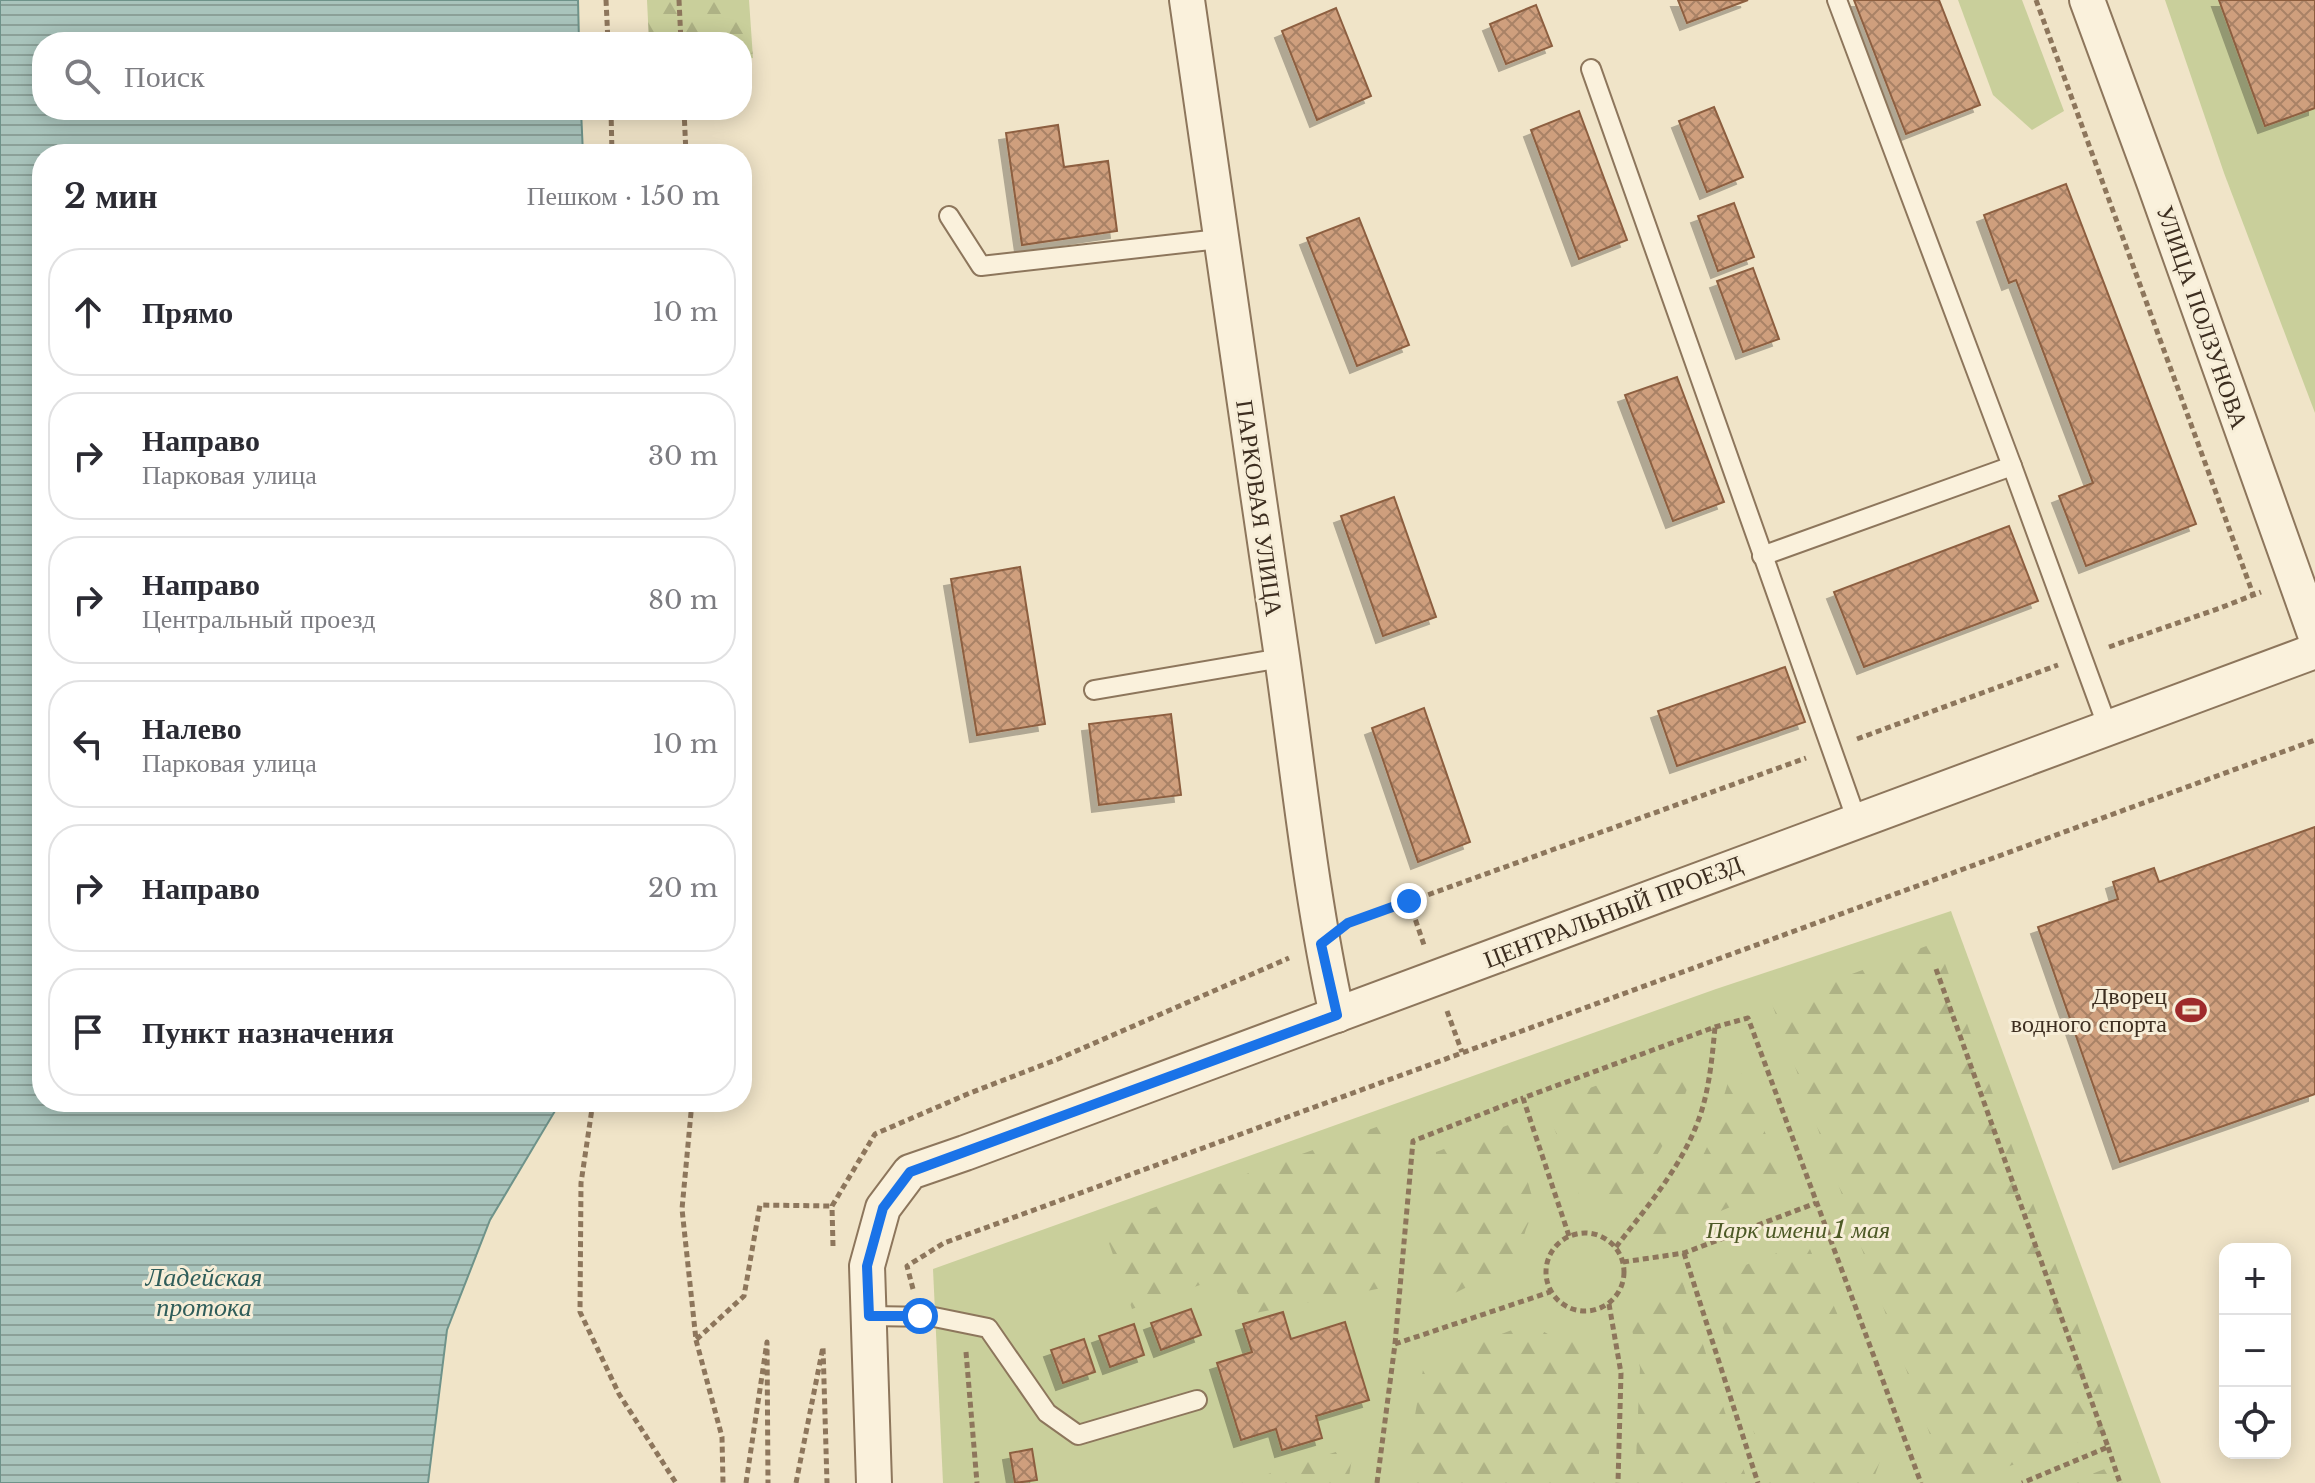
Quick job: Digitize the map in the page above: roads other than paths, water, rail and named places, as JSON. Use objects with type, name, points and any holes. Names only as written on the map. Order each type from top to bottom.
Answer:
[{"type":"street","name":"ПАРКОВАЯ УЛИЦА","points":[[1187,0],[1321,944],[1337,1015]]},
{"type":"street","name":"УЛИЦА ПОЛЗУНОВА","points":[[2087,0],[2315,634]]},
{"type":"street","name":"ЦЕНТРАЛЬНЫЙ ПРОЕЗД","points":[[869,1316],[867,1266],[883,1208],[910,1172],[2315,651]]},
{"type":"street","points":[[869,1316],[874,1483]]},
{"type":"lane","points":[[1837,0],[2108,728]]},
{"type":"lane","points":[[1591,69],[1857,821]]},
{"type":"lane","points":[[949,216],[981,266],[1219,239]]},
{"type":"lane","points":[[1762,556],[2012,466]]},
{"type":"lane","points":[[1094,690],[1282,658]]},
{"type":"lane","points":[[869,1316],[920,1316],[988,1328],[1047,1413],[1078,1435],[1197,1400]]},
{"type":"water","name":"Ладейская протока","points":[[0,0],[578,0],[579,32],[32,32],[32,120],[581,120],[583,144],[32,144],[32,1112],[554,1112],[490,1220],[447,1330],[428,1483],[0,1483]]},
{"type":"place","name":"Дворец водного спорта","points":[[2191,1010]]},
{"type":"park label","name":"Парк имени 1 мая","points":[[1798,1230]]}]
